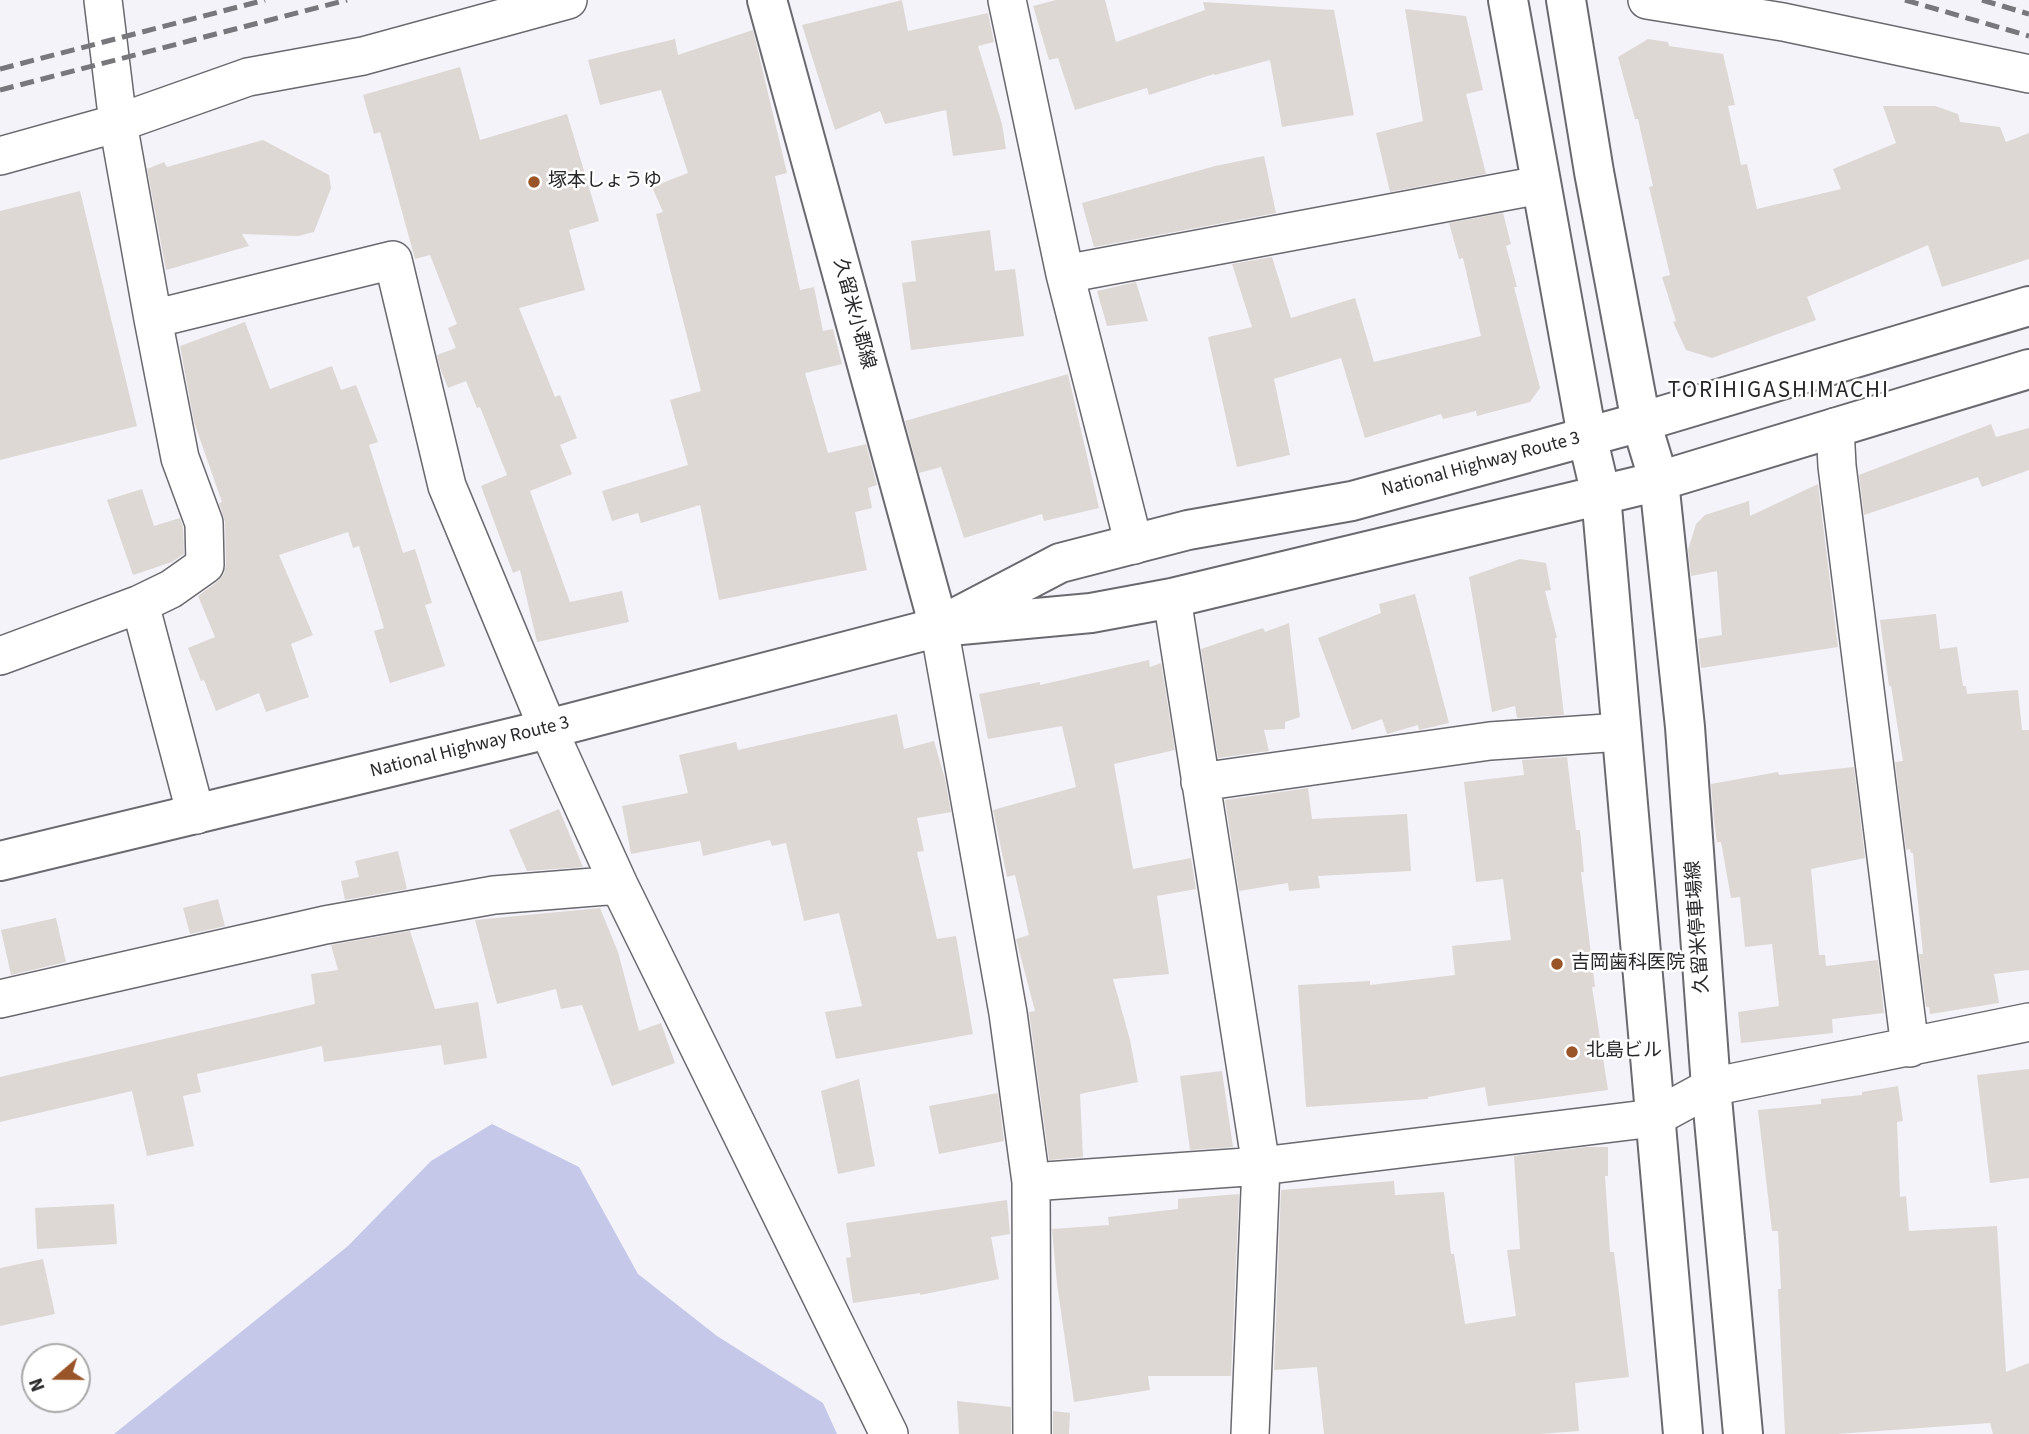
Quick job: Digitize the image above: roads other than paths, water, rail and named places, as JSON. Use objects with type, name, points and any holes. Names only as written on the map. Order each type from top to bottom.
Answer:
[{"type":"main road","name":"久留米小郡線","points":[[767,0],[939,627]]},
{"type":"main road","points":[[1508,0],[1587,436],[1601,495],[1683,1434]]},
{"type":"main road","name":"久留米停車場線","points":[[1566,0],[1594,172],[1641,422],[1659,481],[1685,727],[1711,1087],[1743,1434]]},
{"type":"main road","name":"National Highway Route 3","points":[[939,627],[1060,563],[1188,530],[1352,501],[1641,422],[2029,306]]},
{"type":"main road","name":"National Highway Route 3","points":[[0,861],[548,729],[939,627],[1091,613],[1172,598],[1659,481],[2029,369]]},
{"type":"street","points":[[0,656],[140,604],[171,589],[205,565],[204,523],[180,458],[153,318],[118,123],[103,0]]},
{"type":"street","points":[[0,156],[118,123],[248,77],[363,56],[568,0]]},
{"type":"street","points":[[1007,0],[1065,274],[1134,545]]},
{"type":"street","points":[[1647,0],[1783,22],[2029,74]]},
{"type":"street","points":[[1065,274],[1540,185]]},
{"type":"street","points":[[153,318],[393,260],[447,486],[548,729],[619,885],[889,1434]]},
{"type":"street","points":[[1835,426],[1839,480],[1910,1048]]},
{"type":"street","points":[[1172,598],[1261,1166],[1250,1434]]},
{"type":"street","points":[[140,604],[196,815]]},
{"type":"street","points":[[939,627],[1008,1013],[1031,1182],[1032,1434]]},
{"type":"street","points":[[1200,782],[1490,741],[1621,732]]},
{"type":"street","points":[[0,999],[326,925],[494,895],[619,885]]},
{"type":"street","points":[[1031,1182],[1261,1166],[1654,1118],[1711,1087],[2029,1022]]},
{"type":"railway","points":[[0,69],[265,0]]},
{"type":"railway","points":[[0,90],[347,0]]},
{"type":"railway","points":[[1905,0],[2029,36]]},
{"type":"railway","points":[[1982,0],[2029,14]]},
{"type":"place","name":"塚本しょうゆ","points":[[534,182]]},
{"type":"place","name":"吉岡歯科医院","points":[[1557,964]]},
{"type":"place","name":"北島ビル","points":[[1572,1052]]},
{"type":"district","name":"TORIHIGASHIMACHI","points":[[1779,392]]}]
